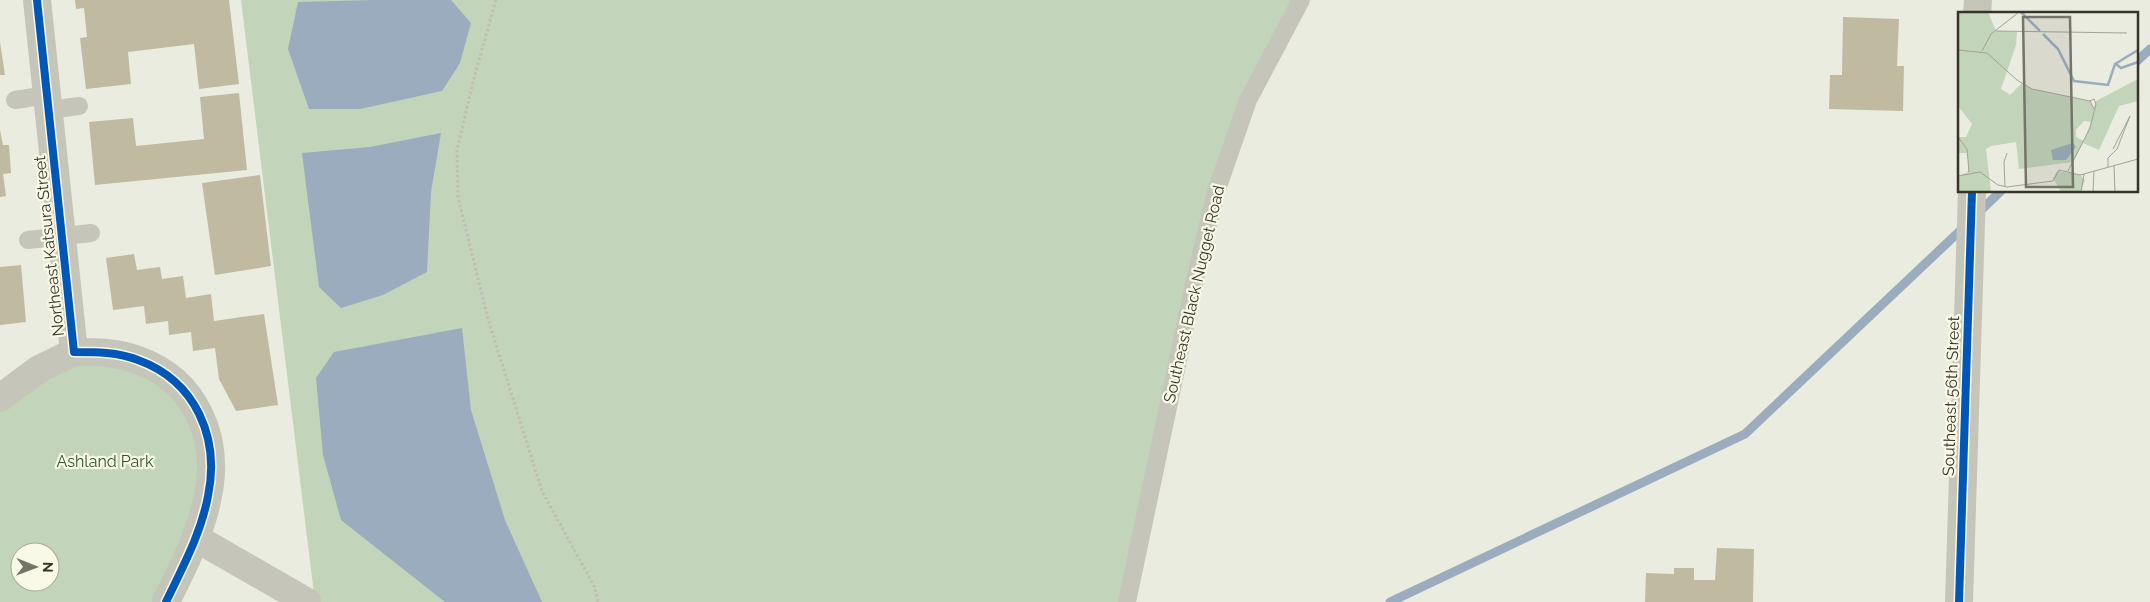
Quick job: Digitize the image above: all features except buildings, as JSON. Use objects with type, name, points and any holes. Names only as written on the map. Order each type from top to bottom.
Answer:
[{"type":"street","name":"Northeast Katsura Street","points":[[37,0],[74,352],[112,353],[139,360],[176,380],[194,402],[207,431],[210,464],[209,495],[196,538],[166,602]]},
{"type":"street","name":"Southeast 56th Street","points":[[1959,602],[1972,192]]},
{"type":"street","points":[[0,398],[39,369],[74,352]]},
{"type":"street","points":[[196,538],[307,602]]},
{"type":"lane","name":"Southeast Black Nugget Road","points":[[1127,602],[1195,279],[1216,192],[1248,100],[1301,0]]},
{"type":"lane","points":[[15,100],[79,106]]},
{"type":"lane","points":[[28,240],[91,233]]},
{"type":"path","points":[[496,0],[475,74],[457,150],[458,197],[488,319],[542,491],[595,588],[598,602]]},
{"type":"green space","points":[[241,0],[1302,0],[1216,192],[1126,602],[315,602]]},
{"type":"green space","name":"Ashland Park","points":[[74,352],[176,380],[210,464],[166,602],[0,602],[0,398]]},
{"type":"water","points":[[451,0],[471,23],[460,63],[442,91],[360,109],[309,109],[288,49],[298,2]]},
{"type":"water","points":[[441,133],[431,192],[427,272],[383,295],[341,308],[319,287],[302,153],[370,147]]},
{"type":"water","points":[[462,328],[471,410],[505,520],[542,602],[445,602],[341,520],[323,455],[316,378],[334,352]]},
{"type":"waterway","points":[[2138,60],[2150,49]]},
{"type":"waterway","points":[[1977,214],[2000,192]]},
{"type":"waterway","points":[[1390,602],[1745,434],[1964,227]]},
{"type":"cycle path","points":[[37,0],[74,352],[99,352],[123,355],[158,369],[175,382],[189,397],[199,414],[206,433],[210,453],[211,474],[205,510],[190,550],[166,602]]},
{"type":"cycle path","points":[[1959,602],[1972,192]]}]
